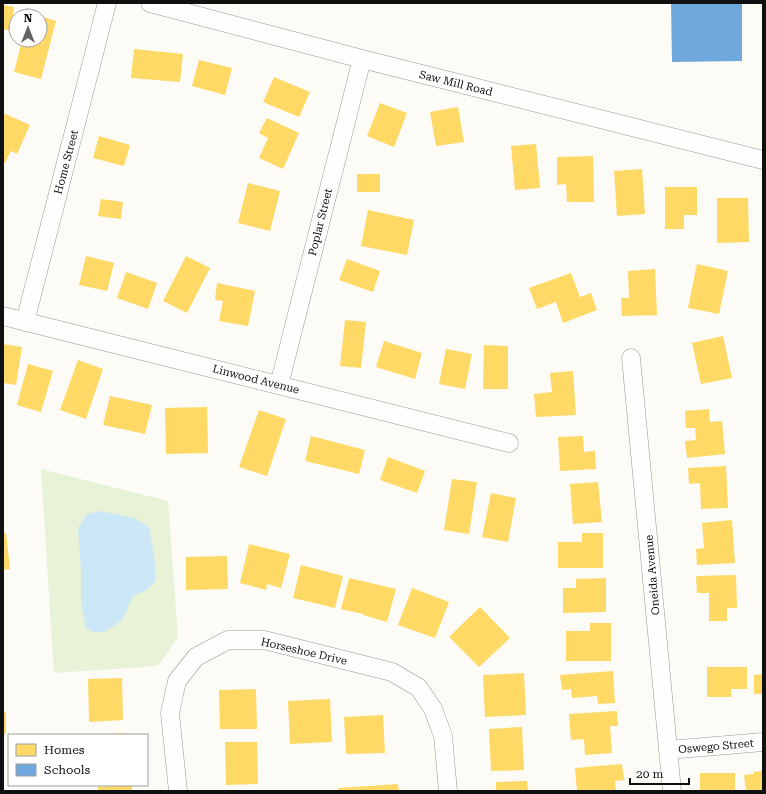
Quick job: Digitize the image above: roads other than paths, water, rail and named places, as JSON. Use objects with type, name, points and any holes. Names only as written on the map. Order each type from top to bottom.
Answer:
[{"type":"street","name":"Home Street","points":[[25,322],[107,3]]},
{"type":"street","name":"Saw Mill Road","points":[[150,3],[362,59],[763,160]]},
{"type":"street","name":"Poplar Street","points":[[279,385],[362,59]]},
{"type":"street","name":"Linwood Avenue","points":[[3,316],[509,443]]},
{"type":"street","name":"Oneida Avenue","points":[[631,358],[672,791]]},
{"type":"street","name":"Horseshoe Drive","points":[[178,791],[170,713],[177,681],[196,657],[228,640],[264,640],[369,666],[392,672],[419,688],[433,709],[443,736],[448,791]]},
{"type":"street","name":"Oswego Street","points":[[668,750],[763,742]]},
{"type":"water","points":[[100,511],[135,518],[149,527],[154,554],[156,580],[148,589],[133,596],[122,620],[104,632],[93,632],[86,628],[81,604],[81,571],[78,528],[87,514]]}]
